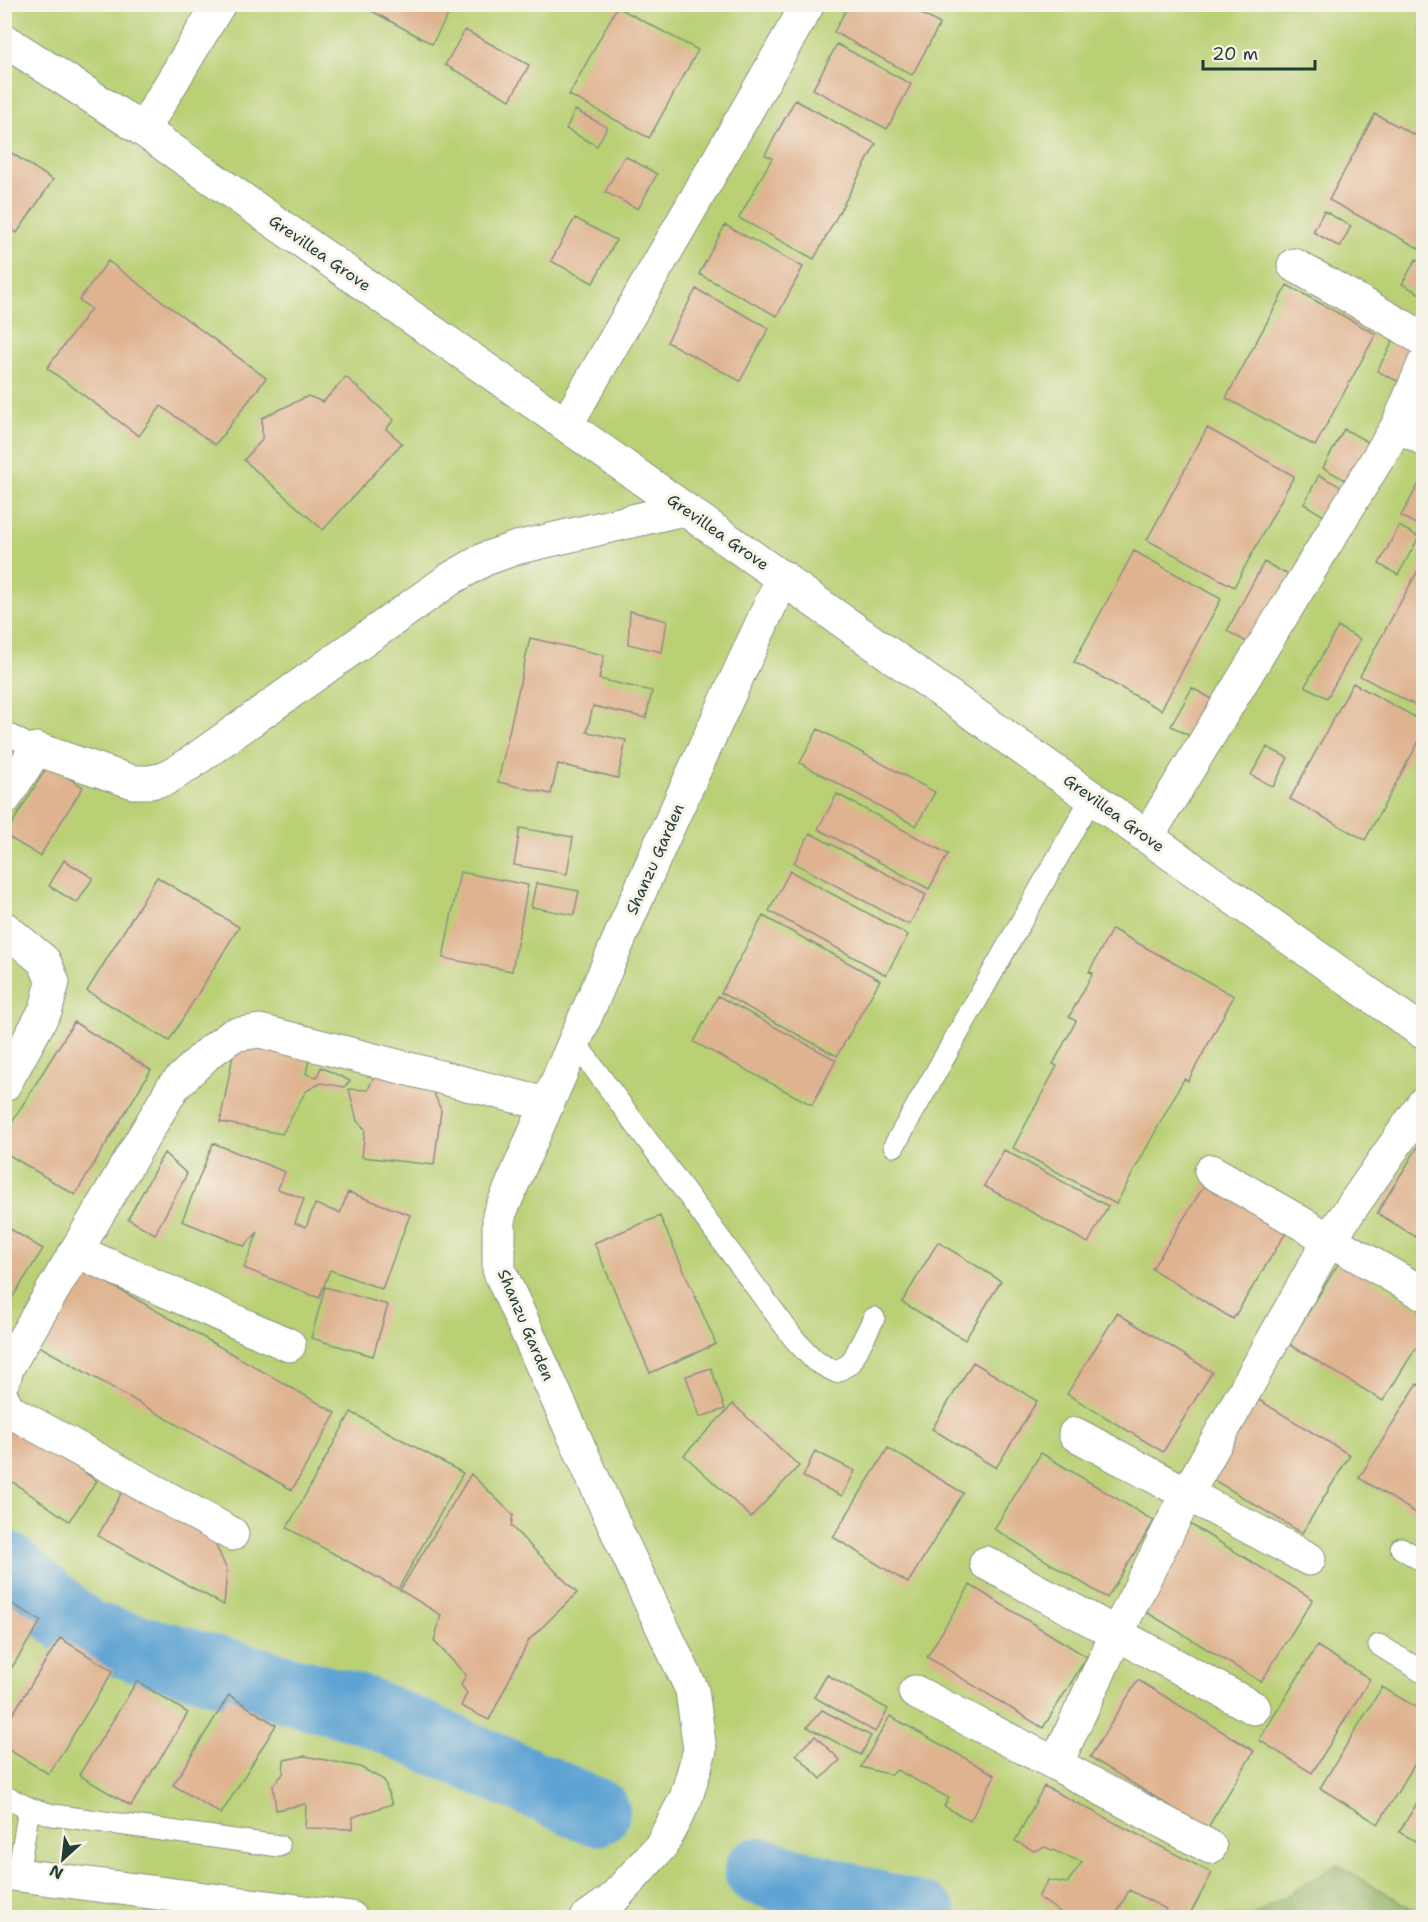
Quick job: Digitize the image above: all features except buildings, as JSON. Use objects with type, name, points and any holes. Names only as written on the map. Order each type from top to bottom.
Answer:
[{"type":"street","points":[[143,130],[219,4]]},
{"type":"street","points":[[566,425],[808,4]]},
{"type":"street","name":"Grevillea Grove","points":[[4,40],[143,130],[566,425],[1424,1033]]},
{"type":"street","points":[[1294,265],[1424,340]]},
{"type":"street","points":[[1147,837],[1411,432],[1424,364]]},
{"type":"street","points":[[4,799],[36,749],[133,782],[150,782],[165,778],[185,767],[450,579],[485,559],[516,548],[684,509]]},
{"type":"street","name":"Shanzu Garden","points":[[587,1917],[611,1901],[661,1846],[686,1798],[700,1750],[692,1690],[621,1540],[499,1270],[499,1215],[666,832],[783,577]]},
{"type":"street","points":[[4,928],[44,961],[53,982],[46,1009],[4,1085]]},
{"type":"street","points":[[4,1379],[8,1366],[173,1087],[207,1054],[233,1035],[260,1031],[546,1104]]},
{"type":"street","points":[[1056,1764],[1117,1633],[1187,1494],[1329,1240],[1424,1103]]},
{"type":"street","points":[[1211,1171],[1424,1294]]},
{"type":"street","points":[[76,1251],[290,1345]]},
{"type":"street","points":[[4,1401],[8,1410],[232,1534]]},
{"type":"street","points":[[1074,1434],[1309,1558]]},
{"type":"street","points":[[986,1563],[1254,1708]]},
{"type":"street","points":[[915,1692],[1056,1764],[1210,1847]]},
{"type":"street","points":[[11,1874],[351,1917]]},
{"type":"lane","points":[[4,732],[36,749]]},
{"type":"lane","points":[[894,1146],[1092,797]]},
{"type":"lane","points":[[574,1041],[795,1340],[815,1361],[836,1372],[851,1364],[874,1318]]},
{"type":"lane","points":[[1401,1548],[1424,1562]]},
{"type":"lane","points":[[1379,1645],[1424,1674]]},
{"type":"lane","points":[[4,1797],[53,1815],[279,1846]]},
{"type":"lane","points":[[11,1874],[29,1808]]},
{"type":"green space","points":[[5,5],[1423,5],[1423,1917],[5,1917]]},
{"type":"green space","points":[[1337,1865],[1423,1915],[1423,1917],[1252,1917]]},
{"type":"waterway","points":[[4,1564],[86,1634],[367,1711],[596,1812]]},
{"type":"waterway","points":[[758,1871],[924,1918]]}]
